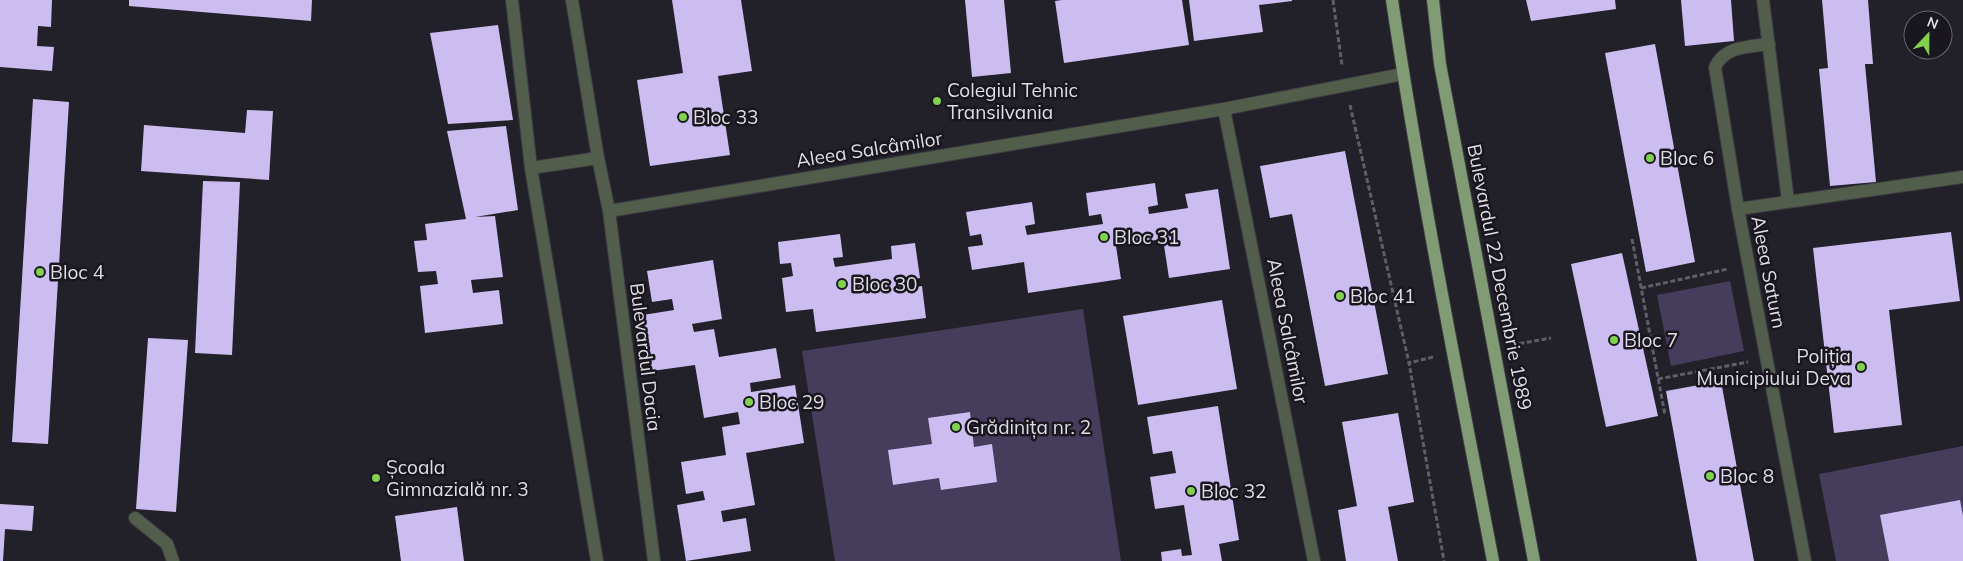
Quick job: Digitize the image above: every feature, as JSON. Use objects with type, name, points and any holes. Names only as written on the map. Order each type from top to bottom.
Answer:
[{"type":"main road","points":[[1392,0],[1403,74],[1453,354],[1494,561]]},
{"type":"main road","name":"Bulevardul 22 Decembrie 1989","points":[[1433,0],[1440,64],[1534,561]]},
{"type":"street","points":[[512,0],[531,168],[598,561]]},
{"type":"street","name":"Bulevardul Dacia","points":[[572,0],[608,211],[654,561]]},
{"type":"street","name":"Aleea Saturn","points":[[1763,0],[1788,202],[1738,209],[1805,561]]},
{"type":"street","points":[[1738,209],[1715,67],[1720,57],[1736,49],[1769,44]]},
{"type":"street","name":"Aleea Salcâmilor","points":[[608,211],[1224,109],[1403,74]]},
{"type":"street","name":"Aleea Salcâmilor","points":[[1224,109],[1314,561]]},
{"type":"street","points":[[531,168],[598,158]]},
{"type":"street","points":[[1788,202],[1963,177]]},
{"type":"street","points":[[135,518],[167,544],[173,561]]},
{"type":"path","points":[[1333,0],[1345,86],[1409,363],[1444,561]]},
{"type":"path","points":[[1632,239],[1664,415]]},
{"type":"path","points":[[1641,288],[1749,264]]},
{"type":"path","points":[[1494,348],[1551,338]]},
{"type":"path","points":[[1409,363],[1429,358]]},
{"type":"path","points":[[1658,379],[1767,358]]},
{"type":"shaded area","points":[[1730,281],[1744,351],[1671,366],[1657,295]]},
{"type":"shaded area","name":"Grădinița nr. 2","points":[[1083,309],[1121,561],[835,561],[802,351]]},
{"type":"shaded area","points":[[1963,446],[1963,561],[1836,561],[1819,474]]},
{"type":"building","points":[[0,0],[52,0],[51,27],[38,26],[37,46],[54,47],[52,71],[0,67]]},
{"type":"building","points":[[129,0],[312,0],[311,21],[129,6]]},
{"type":"building","name":"Bloc 33","points":[[672,0],[741,0],[752,71],[718,76],[730,155],[650,166],[637,80],[683,73]]},
{"type":"building","points":[[965,0],[1004,0],[1011,73],[972,77]]},
{"type":"building","points":[[1182,0],[1189,45],[1064,63],[1055,1]]},
{"type":"building","points":[[1189,0],[1292,1],[1259,5],[1263,32],[1194,41]]},
{"type":"building","points":[[1526,0],[1615,0],[1616,9],[1531,21]]},
{"type":"building","points":[[1681,0],[1731,0],[1734,41],[1685,46]]},
{"type":"building","points":[[1822,0],[1868,0],[1873,64],[1865,64],[1876,182],[1830,186],[1819,69],[1828,68]]},
{"type":"building","points":[[498,25],[513,120],[448,124],[430,33]]},
{"type":"building","name":"Bloc 6","points":[[1655,44],[1695,262],[1646,272],[1605,53]]},
{"type":"building","name":"Bloc 4","points":[[33,99],[69,102],[48,444],[12,442]]},
{"type":"building","points":[[247,110],[273,111],[269,180],[141,171],[144,125],[245,133]]},
{"type":"building","points":[[506,126],[518,210],[475,217],[495,216],[503,277],[471,280],[473,293],[499,290],[503,324],[425,333],[420,286],[438,284],[436,271],[418,272],[414,241],[427,240],[425,224],[466,219],[447,131]]},
{"type":"building","name":"Bloc 41","points":[[1345,151],[1388,374],[1325,386],[1292,214],[1270,218],[1260,166]]},
{"type":"building","points":[[203,181],[240,182],[232,355],[195,353]]},
{"type":"building","name":"Bloc 31","points":[[1155,183],[1158,205],[1148,207],[1149,214],[1188,208],[1185,194],[1218,189],[1230,269],[1169,278],[1163,239],[1116,246],[1121,279],[1028,293],[1024,262],[972,270],[968,247],[983,245],[981,234],[970,236],[966,212],[1032,202],[1035,224],[1025,226],[1027,235],[1103,224],[1101,214],[1089,216],[1086,193]]},
{"type":"building","name":"Poliția Municipiului Deva","points":[[1951,232],[1960,301],[1889,310],[1902,425],[1834,433],[1813,248]]},
{"type":"building","name":"Bloc 30","points":[[840,234],[843,257],[833,258],[835,267],[892,259],[891,246],[915,243],[920,278],[902,281],[903,289],[922,286],[926,318],[816,332],[813,309],[786,312],[782,278],[793,276],[791,263],[780,264],[778,242]]},
{"type":"building","name":"Bloc 7","points":[[1622,253],[1658,416],[1606,427],[1571,264]]},
{"type":"building","name":"Bloc 29","points":[[713,260],[722,319],[692,324],[694,332],[714,329],[719,357],[776,348],[781,378],[750,383],[751,392],[795,385],[804,443],[746,453],[755,505],[721,511],[723,522],[746,518],[751,551],[686,561],[677,505],[705,500],[703,491],[686,494],[681,462],[726,455],[722,427],[740,424],[738,412],[704,418],[695,365],[652,371],[643,315],[674,310],[672,299],[652,302],[647,271]]},
{"type":"building","points":[[1222,300],[1237,389],[1138,405],[1123,316]]},
{"type":"building","points":[[148,338],[188,340],[176,512],[136,509]]},
{"type":"building","name":"Bloc 8","points":[[1721,381],[1754,561],[1697,561],[1666,391]]},
{"type":"building","name":"Bloc 32","points":[[1218,406],[1239,540],[1219,544],[1222,561],[1162,561],[1161,552],[1181,549],[1182,556],[1192,555],[1184,505],[1155,509],[1150,477],[1176,473],[1172,451],[1153,454],[1147,417]]},
{"type":"building","points":[[970,412],[974,447],[992,444],[997,482],[941,490],[939,478],[893,485],[888,450],[932,444],[928,418]]},
{"type":"building","points":[[1398,413],[1414,502],[1388,507],[1398,561],[1346,561],[1338,510],[1357,506],[1342,422]]},
{"type":"building","points":[[1960,500],[1963,516],[1963,561],[1889,561],[1880,515]]},
{"type":"building","points":[[0,504],[34,506],[32,531],[5,529],[3,561],[0,561]]},
{"type":"building","points":[[457,507],[464,561],[401,561],[395,516]]},
{"type":"place","name":"Colegiul Tehnic Transilvania","points":[[937,101]]},
{"type":"place","name":"Bloc 33","points":[[683,117]]},
{"type":"place","name":"Bloc 6","points":[[1650,158]]},
{"type":"place","name":"Bloc 31","points":[[1104,237]]},
{"type":"place","name":"Bloc 4","points":[[40,272]]},
{"type":"place","name":"Bloc 30","points":[[842,284]]},
{"type":"place","name":"Bloc 41","points":[[1340,296]]},
{"type":"place","name":"Bloc 7","points":[[1614,340]]},
{"type":"place","name":"Poliția Municipiului Deva","points":[[1861,367]]},
{"type":"place","name":"Bloc 29","points":[[749,402]]},
{"type":"place","name":"Grădinița nr. 2","points":[[956,427]]},
{"type":"place","name":"Bloc 8","points":[[1710,476]]},
{"type":"place","name":"Școala Gimnazială nr. 3","points":[[376,478]]},
{"type":"place","name":"Bloc 32","points":[[1191,491]]}]
